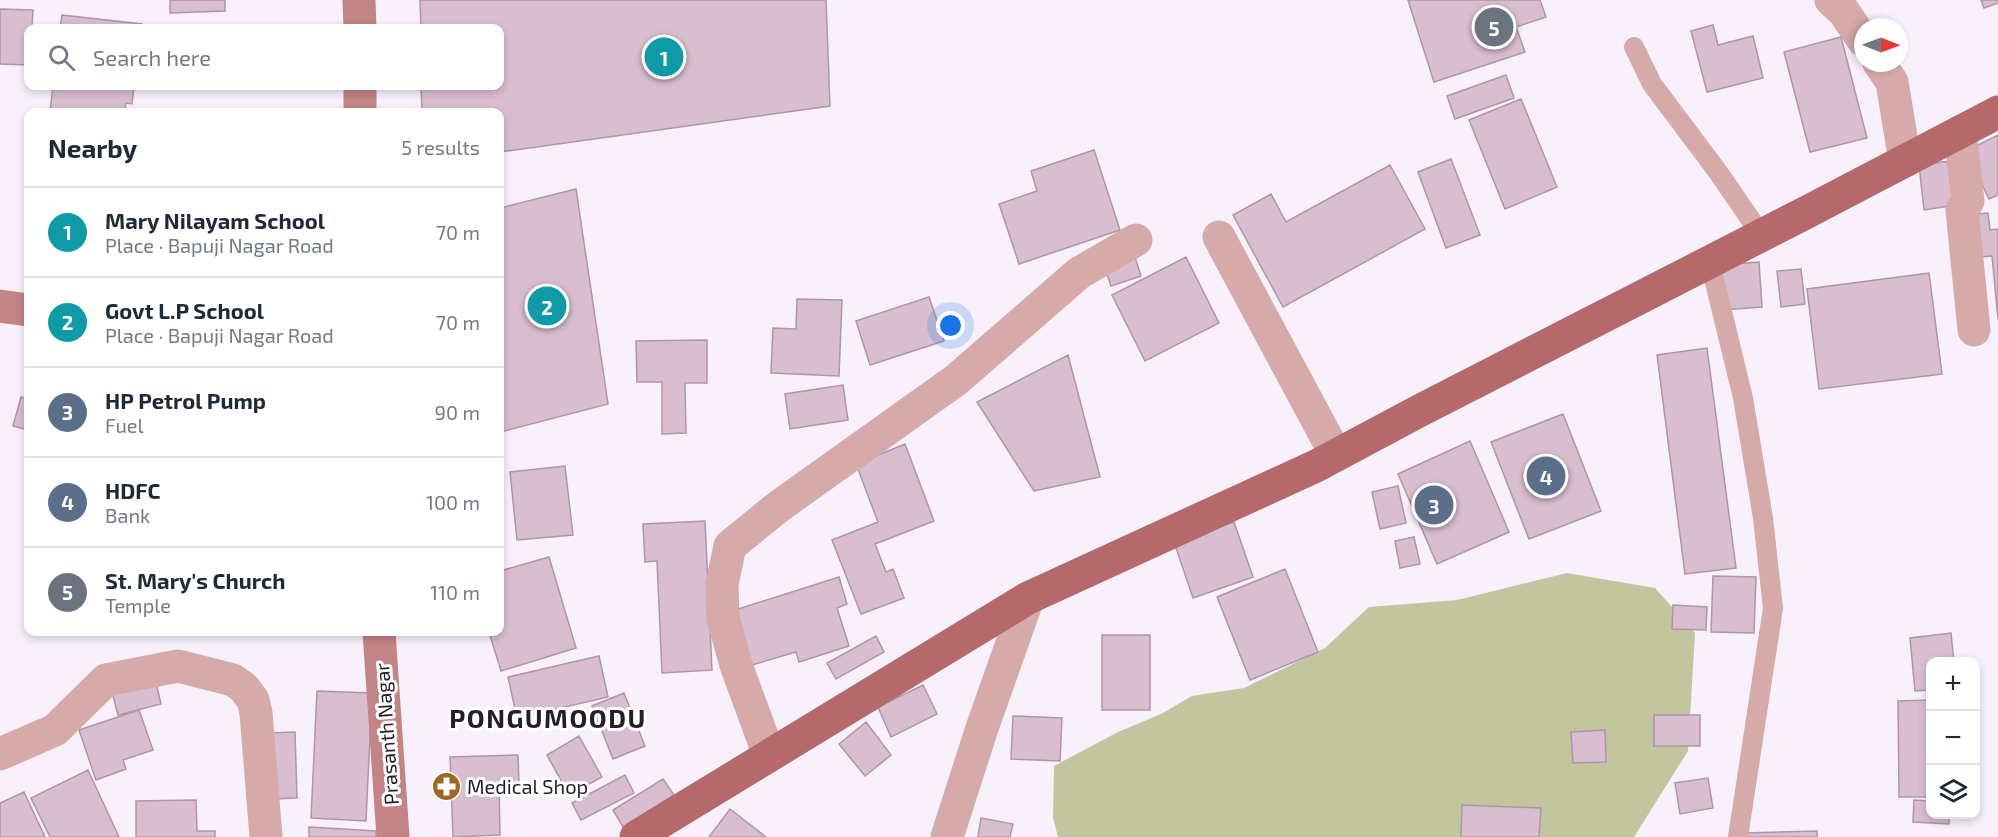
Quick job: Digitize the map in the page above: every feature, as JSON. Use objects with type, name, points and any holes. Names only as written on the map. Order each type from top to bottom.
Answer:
[{"type":"main road","points":[[636,837],[1028,598],[1336,455],[1998,112]]},
{"type":"street","points":[[359,0],[360,24]]},
{"type":"street","points":[[1831,0],[1844,12],[1854,27]]},
{"type":"street","points":[[1885,72],[1892,82],[1905,161]]},
{"type":"street","points":[[360,90],[360,108]]},
{"type":"street","points":[[1960,132],[1968,201],[1962,210],[1974,330]]},
{"type":"street","points":[[1219,237],[1336,455]]},
{"type":"street","points":[[769,755],[736,665],[723,618],[722,584],[730,546],[778,507],[956,380],[1079,273],[1136,240]]},
{"type":"street","points":[[0,306],[24,309]]},
{"type":"street","points":[[947,837],[982,728],[1028,598]]},
{"type":"street","name":"Prasanth Nagar","points":[[379,636],[393,837]]},
{"type":"street","points":[[0,754],[55,730],[106,680],[178,666],[233,680],[249,694],[256,713],[266,837]]},
{"type":"lane","points":[[1634,47],[1652,84],[1718,172],[1762,236]]},
{"type":"lane","points":[[1710,262],[1743,398],[1763,518],[1773,608],[1738,837]]},
{"type":"green space","points":[[1567,573],[1655,588],[1695,633],[1688,751],[1634,837],[1058,837],[1053,818],[1054,766],[1118,732],[1161,714],[1192,696],[1244,688],[1325,648],[1369,607],[1457,600]]},
{"type":"building","points":[[170,0],[225,0],[225,11],[170,13]]},
{"type":"building","points":[[420,0],[826,0],[830,106],[504,151],[504,108],[422,108],[421,90],[504,90],[504,24],[421,24]]},
{"type":"building","points":[[1408,0],[1540,0],[1546,17],[1516,27],[1525,52],[1434,82]]},
{"type":"building","points":[[1981,0],[1998,0],[1998,3],[1984,8]]},
{"type":"building","points":[[0,9],[33,10],[32,24],[24,24],[24,65],[0,64]]},
{"type":"building","points":[[62,15],[142,24],[61,24]]},
{"type":"building","points":[[1713,25],[1718,45],[1753,36],[1763,78],[1707,92],[1691,31]]},
{"type":"building","points":[[1841,37],[1867,138],[1810,152],[1784,52]]},
{"type":"building","points":[[1506,75],[1514,98],[1455,119],[1447,96]]},
{"type":"building","points":[[53,90],[134,90],[132,104],[126,103],[125,108],[50,108]]},
{"type":"building","points":[[1521,99],[1557,187],[1505,209],[1469,120]]},
{"type":"building","points":[[1998,135],[1998,195],[1989,199],[1966,151]]},
{"type":"building","points":[[1094,150],[1120,230],[1019,264],[999,204],[1037,191],[1031,171]]},
{"type":"building","points":[[1451,159],[1480,235],[1446,248],[1418,172]]},
{"type":"building","points":[[1957,160],[1963,204],[1924,210],[1919,165]]},
{"type":"building","points":[[1390,165],[1425,229],[1283,307],[1233,215],[1271,194],[1286,222]]},
{"type":"building","points":[[576,189],[608,404],[504,431],[504,207]]},
{"type":"building","points":[[1988,213],[1990,230],[1998,229],[1998,319],[1992,256],[1968,258],[1964,215]]},
{"type":"building","points":[[1134,254],[1141,276],[1111,286],[1104,265]]},
{"type":"building","points":[[1186,257],[1219,323],[1145,361],[1112,295]]},
{"type":"building","points":[[1759,262],[1762,307],[1723,310],[1720,265]]},
{"type":"building","points":[[1801,269],[1805,304],[1781,307],[1777,271]]},
{"type":"building","points":[[1929,273],[1942,374],[1819,389],[1807,289]]},
{"type":"building","points":[[929,297],[944,341],[870,365],[856,321]]},
{"type":"building","points":[[797,299],[842,300],[839,376],[771,373],[773,328],[796,329]]},
{"type":"building","points":[[707,340],[707,383],[685,383],[686,433],[662,434],[662,382],[637,382],[636,341]]},
{"type":"building","points":[[1707,348],[1736,568],[1685,574],[1657,355]]},
{"type":"building","points":[[1068,355],[1100,477],[1034,491],[977,402]]},
{"type":"building","points":[[843,385],[848,420],[790,429],[785,394]]},
{"type":"building","points":[[21,397],[24,398],[24,429],[13,426]]},
{"type":"building","points":[[1563,414],[1601,511],[1529,539],[1491,442]]},
{"type":"building","points":[[1470,441],[1509,532],[1437,564],[1398,474]]},
{"type":"building","points":[[905,444],[934,521],[875,544],[886,572],[893,569],[904,598],[861,614],[832,540],[878,522],[856,464]]},
{"type":"building","points":[[565,466],[573,535],[517,540],[510,472]]},
{"type":"building","points":[[1398,486],[1406,523],[1380,529],[1372,492]]},
{"type":"building","points":[[705,521],[712,670],[662,673],[657,561],[645,562],[643,524]]},
{"type":"building","points":[[1234,522],[1253,577],[1193,598],[1174,542]]},
{"type":"building","points":[[1414,537],[1420,564],[1400,568],[1395,541]]},
{"type":"building","points":[[549,557],[576,648],[501,671],[490,636],[504,636],[504,570]]},
{"type":"building","points":[[1285,569],[1318,652],[1250,680],[1217,597]]},
{"type":"building","points":[[1713,576],[1756,577],[1754,633],[1711,632]]},
{"type":"building","points":[[839,577],[847,604],[837,608],[849,646],[799,662],[796,652],[752,665],[735,610]]},
{"type":"building","points":[[1673,605],[1707,607],[1706,630],[1672,629]]},
{"type":"building","points":[[1951,633],[1953,657],[1926,657],[1926,690],[1915,691],[1910,638]]},
{"type":"building","points":[[1102,635],[1150,635],[1150,710],[1102,710]]},
{"type":"building","points":[[876,636],[884,652],[836,679],[827,663]]},
{"type":"building","points":[[599,656],[608,697],[517,718],[508,677]]},
{"type":"building","points":[[154,674],[161,704],[118,715],[110,684]]},
{"type":"building","points":[[923,685],[937,714],[891,737],[878,707]]},
{"type":"building","points":[[317,691],[372,693],[366,821],[311,818]]},
{"type":"building","points":[[624,693],[645,746],[613,759],[592,706]]},
{"type":"building","points":[[1926,700],[1926,797],[1899,797],[1898,701]]},
{"type":"building","points":[[139,710],[153,750],[123,760],[126,769],[96,780],[79,730]]},
{"type":"building","points":[[1654,715],[1700,715],[1700,746],[1654,746]]},
{"type":"building","points":[[1013,716],[1062,718],[1060,761],[1011,759]]},
{"type":"building","points":[[866,722],[891,755],[865,776],[839,744]]},
{"type":"building","points":[[1605,730],[1606,762],[1573,763],[1571,732]]},
{"type":"building","points":[[295,732],[297,798],[271,799],[269,733]]},
{"type":"building","points":[[579,736],[602,777],[569,795],[547,755]]},
{"type":"building","points":[[518,755],[519,784],[499,785],[500,835],[453,837],[450,757]]},
{"type":"building","points":[[88,770],[119,837],[50,837],[31,798]]},
{"type":"building","points":[[625,775],[634,793],[581,820],[572,803]]},
{"type":"building","points":[[1708,778],[1713,808],[1680,814],[1675,783]]},
{"type":"building","points":[[663,779],[674,795],[623,827],[613,810]]},
{"type":"building","points":[[24,792],[45,837],[0,837],[0,803]]},
{"type":"building","points":[[196,800],[197,831],[215,831],[215,837],[136,837],[136,801]]},
{"type":"building","points":[[1914,800],[1926,801],[1926,819],[1949,819],[1949,824],[1913,822]]},
{"type":"building","points":[[1462,805],[1541,808],[1539,837],[1461,837]]},
{"type":"building","points":[[730,809],[766,837],[709,837]]},
{"type":"building","points":[[981,818],[1013,824],[1010,837],[978,837]]},
{"type":"building","points":[[309,827],[376,831],[376,837],[309,837]]},
{"type":"building","points":[[1817,831],[1817,837],[1744,837],[1744,833]]},
{"type":"place","name":"St. Mary's Church","points":[[1494,27]]},
{"type":"place","name":"Mary Nilayam School","points":[[664,57]]},
{"type":"place","name":"Govt L.P School","points":[[547,306]]},
{"type":"place","name":"HDFC","points":[[1546,476]]},
{"type":"place","name":"HP Petrol Pump","points":[[1434,505]]},
{"type":"place","name":"Medical Shop","points":[[446,786]]},
{"type":"district","name":"PONGUMOODU","points":[[548,717]]}]
